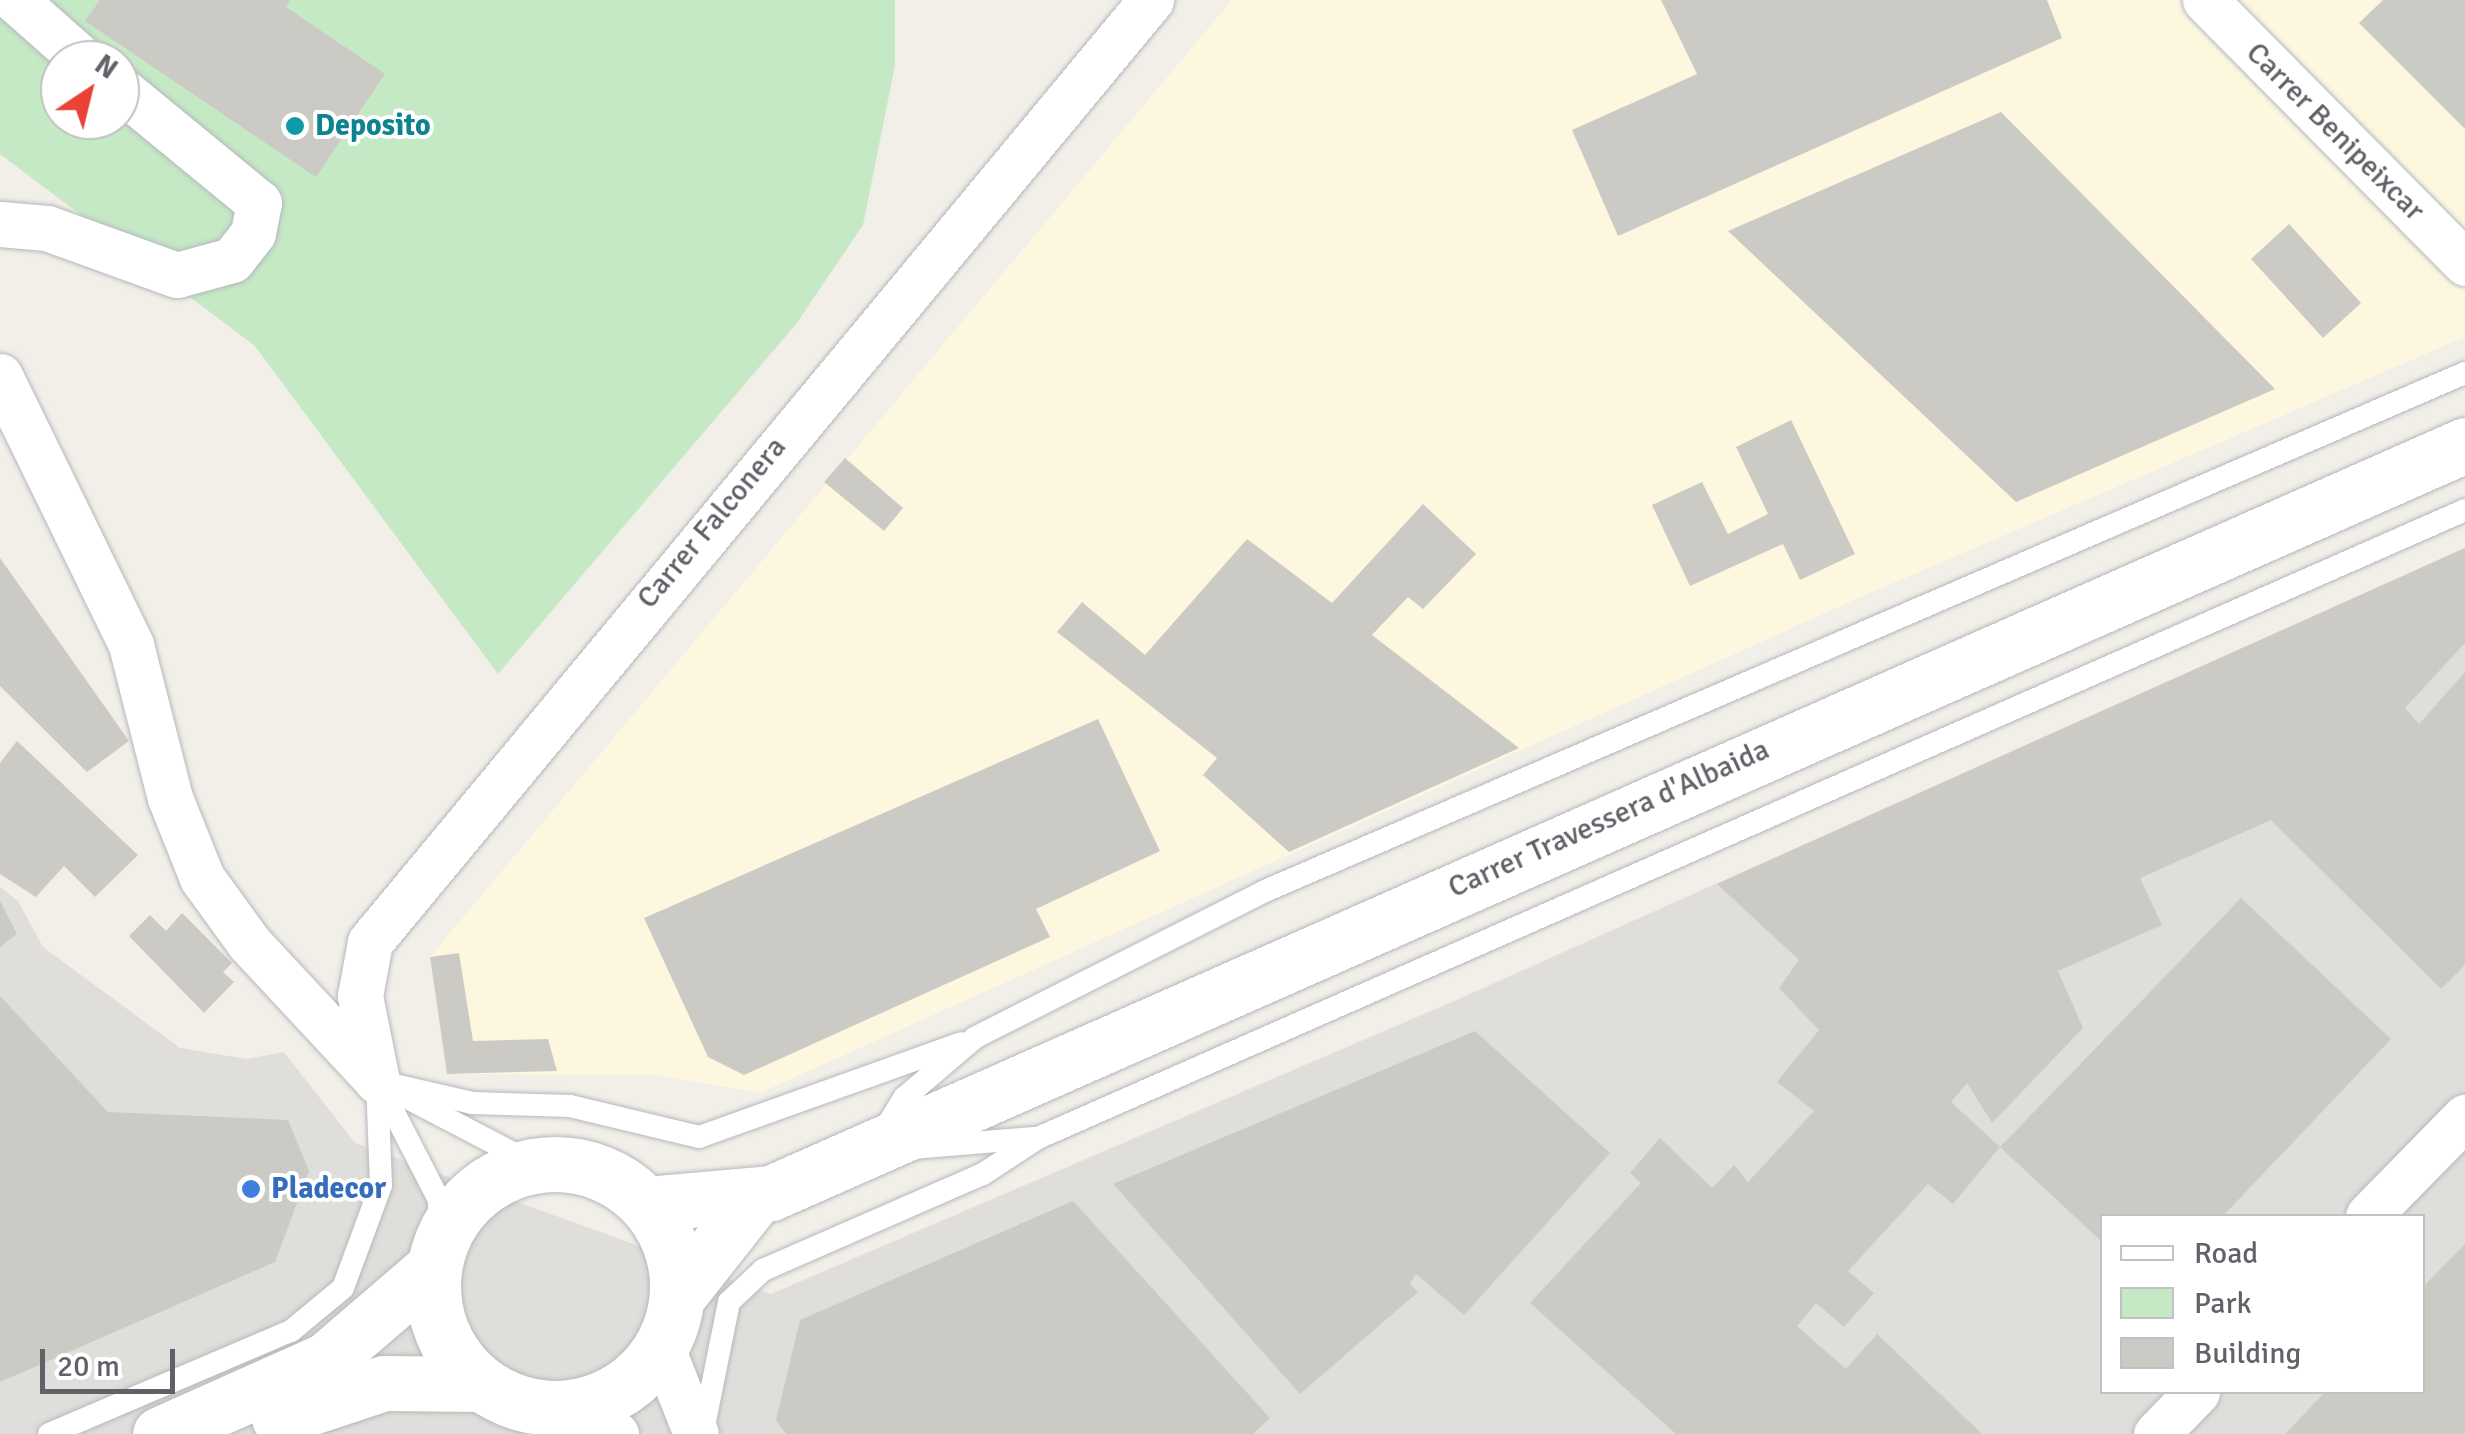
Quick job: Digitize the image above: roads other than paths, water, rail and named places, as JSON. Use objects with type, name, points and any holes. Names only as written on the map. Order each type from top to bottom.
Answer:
[{"type":"main road","name":"Carrer Travessera d'Albaida","points":[[646,1204],[755,1198],[2465,445]]},
{"type":"main road","points":[[160,1434],[326,1360],[436,1256],[472,1196],[536,1164],[596,1171],[646,1204],[676,1262],[678,1296],[662,1348],[618,1393],[569,1408],[513,1402],[480,1384],[384,1382],[331,1394],[244,1434]]},
{"type":"main road","name":"Carrer Travessera d'Albaida","points":[[678,1296],[755,1198]]},
{"type":"main road","points":[[436,1256],[436,1318],[480,1384]]},
{"type":"street","points":[[15,0],[60,40]]},
{"type":"street","name":"Carrer Falconera","points":[[378,1080],[360,996],[370,942],[1150,0]]},
{"type":"street","name":"Carrer Benipeixcar","points":[[2205,0],[2465,264]]},
{"type":"street","points":[[0,224],[47,228],[177,275],[232,260],[253,234],[259,203],[140,105]]},
{"type":"street","points":[[0,376],[131,645],[170,798],[202,878],[249,944],[378,1080]]},
{"type":"street","points":[[2370,1214],[2465,1117]]},
{"type":"street","points":[[662,1348],[700,1434]]},
{"type":"street","points":[[2156,1434],[2195,1394]]},
{"type":"street","points":[[569,1408],[616,1434]]},
{"type":"lane","points":[[378,1080],[472,1103],[570,1106],[699,1137],[976,1037],[1265,891],[2465,373]]},
{"type":"lane","points":[[700,1434],[729,1302],[748,1278],[983,1174],[1038,1138],[2465,510]]},
{"type":"lane","points":[[976,1037],[904,1098],[876,1144],[927,1149],[1038,1138]]},
{"type":"lane","points":[[378,1080],[472,1138],[536,1164]]},
{"type":"lane","points":[[378,1080],[439,1200],[436,1256]]},
{"type":"lane","points":[[49,1434],[291,1330],[343,1288],[379,1200],[378,1080]]},
{"type":"place","name":"Deposito","points":[[295,126]]},
{"type":"place","name":"Pladecor","points":[[251,1189]]}]
